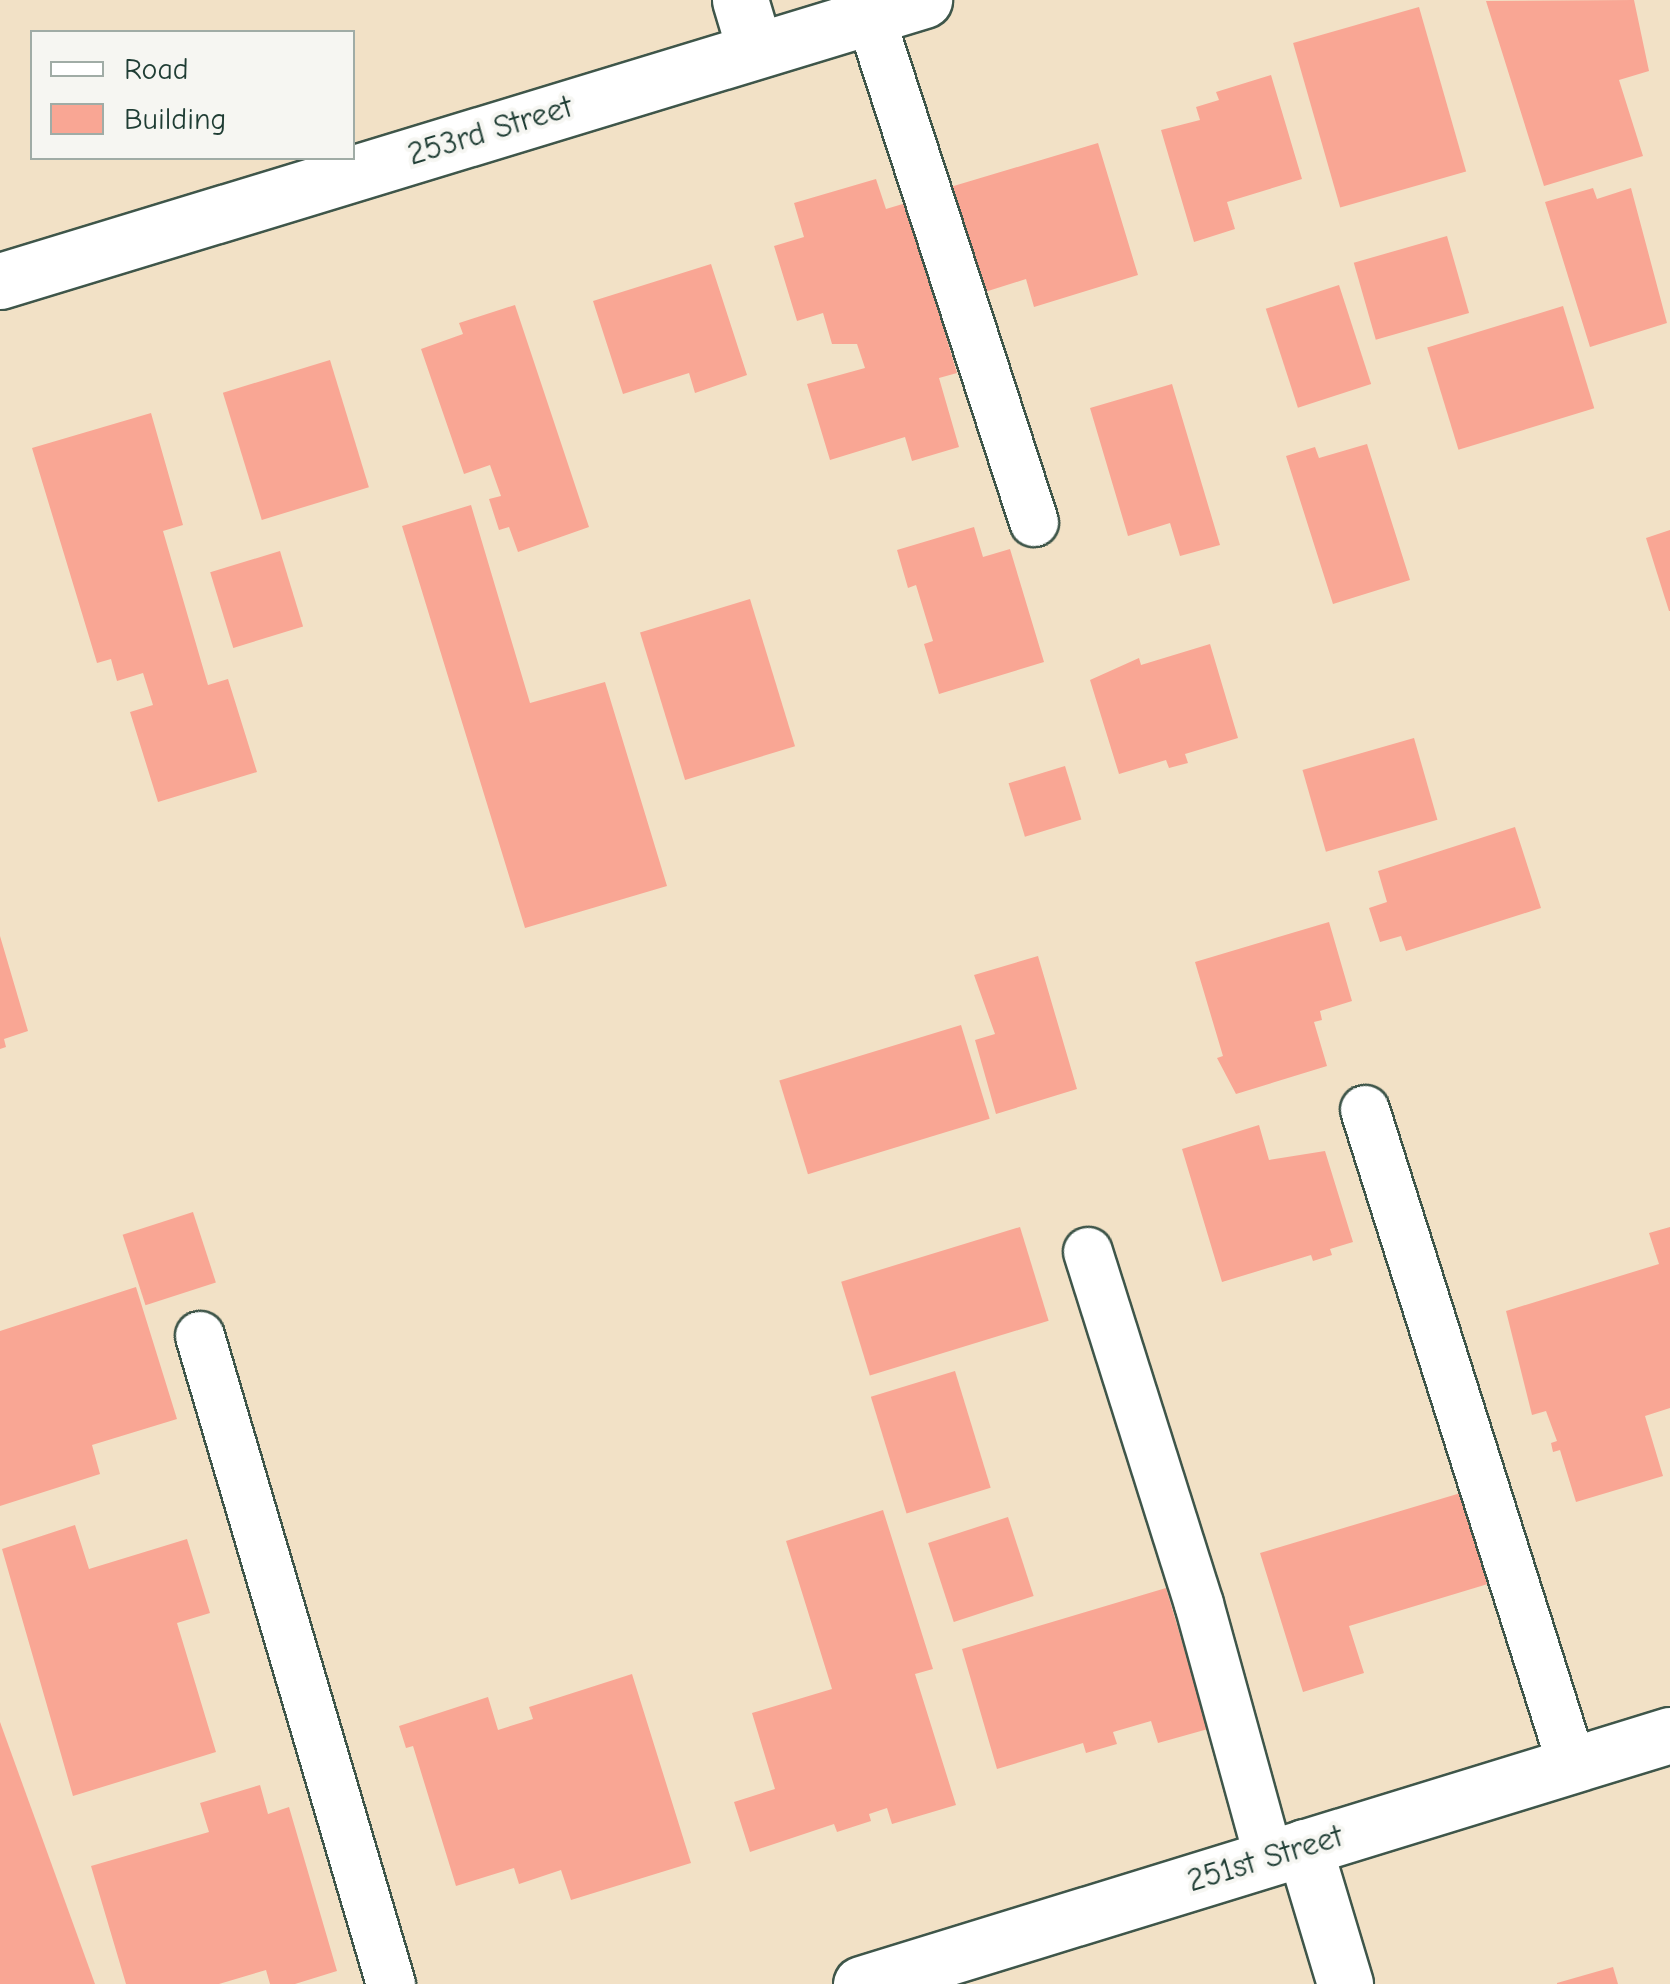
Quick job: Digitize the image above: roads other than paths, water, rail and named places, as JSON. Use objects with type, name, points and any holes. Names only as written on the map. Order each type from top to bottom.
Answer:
[{"type":"street","name":"253rd Street","points":[[355,160],[748,25],[870,16],[924,0]]},
{"type":"street","name":"253rd Street","points":[[0,281],[354,160]]},
{"type":"street","name":"251st Street","points":[[860,1984],[1670,1735]]},
{"type":"street","points":[[1287,1852],[1345,1984]]},
{"type":"lane","points":[[870,16],[1034,522]]},
{"type":"lane","points":[[1365,1110],[1572,1765]]},
{"type":"lane","points":[[1088,1252],[1199,1604],[1287,1852]]},
{"type":"lane","points":[[200,1336],[391,1984]]}]
